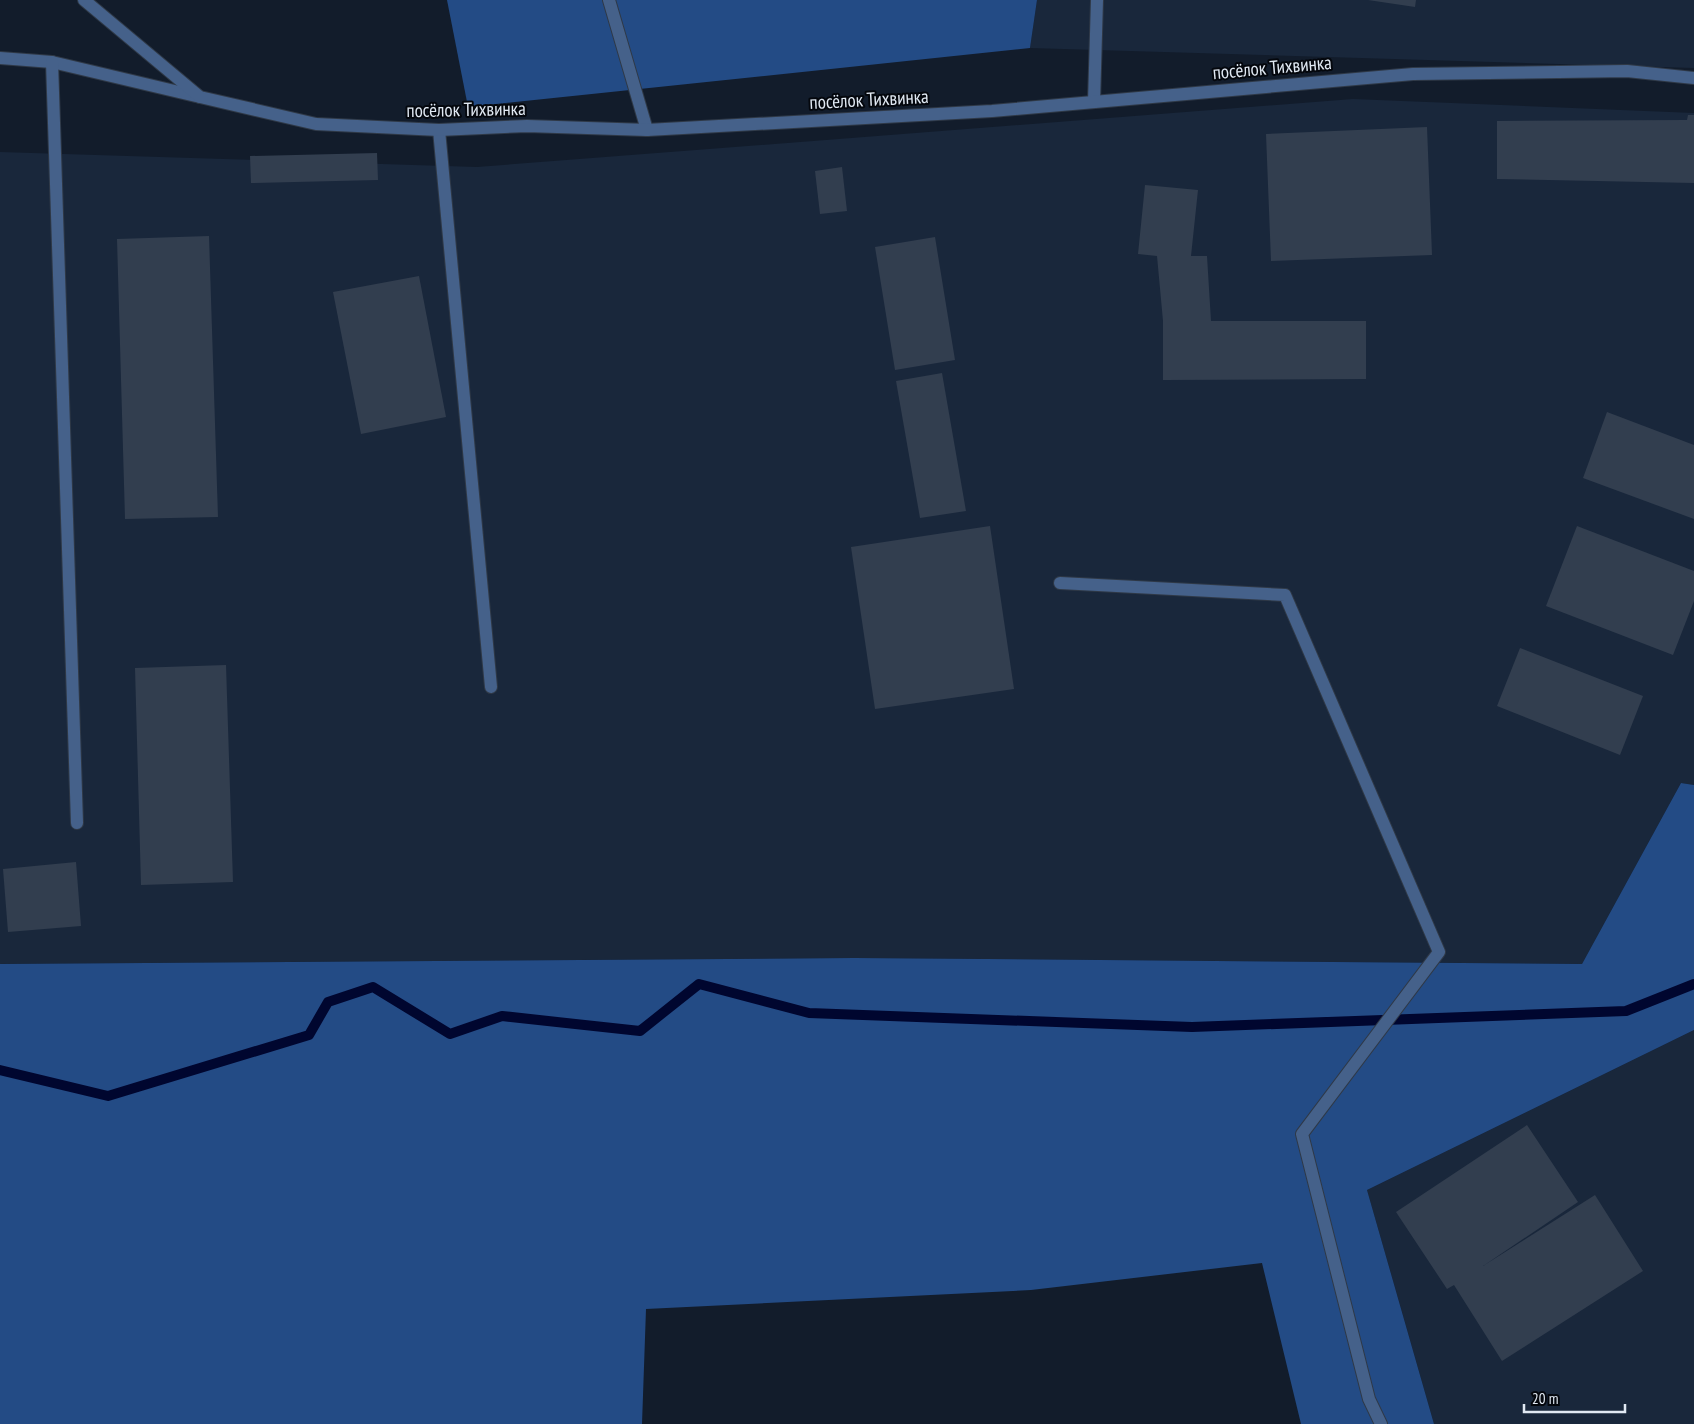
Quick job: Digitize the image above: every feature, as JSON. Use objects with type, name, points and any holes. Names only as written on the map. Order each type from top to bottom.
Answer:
[{"type":"street","name":"посёлок Тихвинка","points":[[84,0],[200,97],[316,124],[439,130],[527,126],[647,130],[992,111],[1413,74],[1627,70],[1694,78]]},
{"type":"street","points":[[610,0],[647,130]]},
{"type":"street","points":[[1094,102],[1097,0]]},
{"type":"street","points":[[0,58],[52,62],[200,97]]},
{"type":"street","points":[[52,62],[78,823]]},
{"type":"street","points":[[439,130],[491,687]]},
{"type":"street","points":[[1060,583],[1285,595],[1440,952],[1302,1134],[1369,1399],[1381,1424]]},
{"type":"shaded area","points":[[447,0],[1037,0],[1030,48],[468,107]]},
{"type":"shaded area","points":[[1037,0],[1694,0],[1694,68],[1030,48]]},
{"type":"shaded area","points":[[1353,99],[1694,113],[1694,785],[1681,783],[1582,964],[854,958],[0,964],[0,152],[477,167]]},
{"type":"shaded area","points":[[1681,783],[1694,785],[1694,1030],[1367,1190],[1434,1424],[1301,1424],[1262,1263],[1031,1290],[646,1309],[642,1424],[0,1424],[0,964],[854,958],[1582,964]]},
{"type":"shaded area","points":[[1694,1030],[1694,1424],[1434,1424],[1367,1190]]},
{"type":"building","points":[[1368,0],[1416,0],[1415,7]]},
{"type":"building","points":[[1688,115],[1694,115],[1694,183],[1497,179],[1497,121],[1687,120]]},
{"type":"building","points":[[1427,127],[1432,255],[1271,261],[1266,134]]},
{"type":"building","points":[[377,153],[378,180],[251,183],[250,156]]},
{"type":"building","points":[[842,167],[847,211],[820,214],[815,171]]},
{"type":"building","points":[[1145,185],[1198,190],[1191,256],[1207,256],[1211,321],[1366,321],[1366,379],[1163,380],[1163,321],[1157,256],[1138,254]]},
{"type":"building","points":[[209,236],[218,517],[125,519],[117,239]]},
{"type":"building","points":[[935,237],[955,360],[895,370],[875,247]]},
{"type":"building","points":[[419,276],[446,417],[361,434],[333,292]]},
{"type":"building","points":[[942,373],[966,511],[920,518],[896,381]]},
{"type":"building","points":[[1607,412],[1694,445],[1694,519],[1583,478]]},
{"type":"building","points":[[990,526],[1014,689],[875,709],[851,547]]},
{"type":"building","points":[[1577,526],[1694,571],[1694,601],[1673,655],[1546,606]]},
{"type":"building","points":[[1520,648],[1643,696],[1620,755],[1497,706]]},
{"type":"building","points":[[226,665],[233,882],[141,885],[135,668]]},
{"type":"building","points":[[76,862],[81,926],[8,932],[3,869]]},
{"type":"building","points":[[1527,1125],[1578,1202],[1483,1266],[1595,1195],[1643,1271],[1502,1361],[1454,1285],[1447,1289],[1396,1212]]},
{"type":"waterway","points":[[0,1070],[108,1096],[309,1035],[328,1002],[373,987],[450,1034],[502,1016],[640,1031],[699,984],[809,1013],[1192,1027],[1626,1011],[1694,984]]}]
